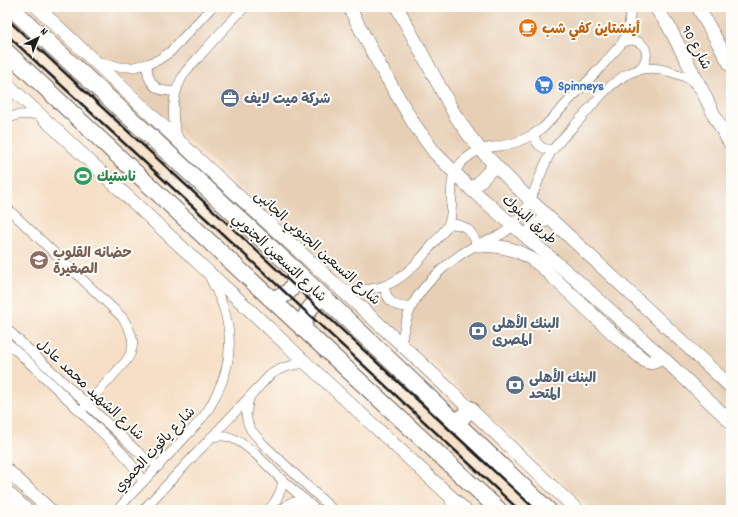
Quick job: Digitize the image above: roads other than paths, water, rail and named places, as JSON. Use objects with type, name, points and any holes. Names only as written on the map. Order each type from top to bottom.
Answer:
[{"type":"highway","name":"شارع التسعين الجنوبي","points":[[10,7],[295,270],[548,510]]},
{"type":"highway","points":[[7,52],[499,510]]},
{"type":"highway","points":[[270,298],[280,297],[288,292],[294,284],[295,270]]},
{"type":"highway","points":[[304,329],[307,312],[314,303],[324,298]]},
{"type":"highway","points":[[456,423],[470,409]]},
{"type":"street","name":"شارع التسعين الجنوبي الجانبى","points":[[37,7],[178,140],[401,344],[577,510]]},
{"type":"street","points":[[95,61],[120,67],[134,67],[158,60],[170,52],[212,7]]},
{"type":"street","points":[[178,140],[173,120],[173,106],[176,91],[181,80],[186,71],[219,33],[245,7]]},
{"type":"street","name":"طريق البنوك","points":[[349,7],[380,66],[418,132],[435,153],[472,190],[527,237],[547,263],[662,357],[731,422]]},
{"type":"street","name":"طريق البنوك","points":[[397,7],[455,115],[480,149],[495,166],[550,219],[731,387]]},
{"type":"street","points":[[342,290],[368,290],[384,286],[403,275],[428,250],[449,224],[452,211],[452,180],[454,173],[461,164],[469,156],[480,149],[511,144],[534,135],[554,117],[623,42],[629,26],[631,7]]},
{"type":"street","name":"شارع 90","points":[[655,7],[668,25],[731,145]]},
{"type":"street","name":"شارع 90","points":[[698,7],[731,66]]},
{"type":"street","points":[[623,42],[628,40],[636,40],[646,49],[647,56],[645,63],[640,69]]},
{"type":"street","points":[[147,64],[149,80],[154,86],[168,92],[176,91]]},
{"type":"street","points":[[401,344],[411,307],[420,292],[440,272],[465,252],[503,233],[520,217],[530,200],[552,150],[617,80],[640,69],[662,69],[689,79],[703,92]]},
{"type":"street","points":[[7,84],[465,510]]},
{"type":"street","points":[[7,119],[17,115],[39,114]]},
{"type":"street","points":[[534,135],[535,140],[542,148],[552,150]]},
{"type":"street","points":[[472,190],[495,166]]},
{"type":"street","points":[[7,208],[122,317],[131,333],[131,352],[126,361],[80,412]]},
{"type":"street","points":[[527,237],[535,225],[539,222],[550,219]]},
{"type":"street","points":[[449,224],[464,226],[475,237],[477,245]]},
{"type":"street","points":[[477,245],[512,249],[531,258],[547,263]]},
{"type":"street","name":"شارع ياقوت الحموي","points":[[116,510],[159,466],[207,412],[219,390],[228,362],[228,328],[226,315],[218,294],[205,269]]},
{"type":"street","points":[[384,286],[385,294],[396,305],[403,308],[411,307]]},
{"type":"street","name":"شارع الشهيد محمد عادل","points":[[7,329],[137,451],[159,466]]},
{"type":"street","name":"شارع الشهيد محمد عادل","points":[[7,342],[123,454],[138,473],[142,482]]},
{"type":"street","points":[[143,510],[210,437],[270,375],[284,367],[306,363]]},
{"type":"street","points":[[249,398],[246,414],[250,430],[333,510]]},
{"type":"street","points":[[210,437],[223,436],[236,440],[253,452],[316,510]]},
{"type":"street","points":[[7,470],[50,510]]},
{"type":"street","points":[[271,509],[277,501],[283,481]]},
{"type":"street","points":[[7,492],[20,507]]},
{"type":"street","points":[[449,495],[452,510]]},
{"type":"street","points":[[282,510],[290,503],[305,500]]},
{"type":"railway","points":[[7,19],[536,510]]},
{"type":"railway","points":[[7,35],[519,510]]},
{"type":"place","name":"أينشتاين كفي شب","points":[[528,28]]},
{"type":"place","name":"Spinneys","points":[[544,85]]},
{"type":"place","name":"شركة ميت لايف","points":[[230,98]]},
{"type":"place","name":"ناستيك","points":[[83,176]]},
{"type":"place","name":"حضانه القلوب الصغيرة","points":[[39,260]]},
{"type":"place","name":"البنك الأهلى المصرى","points":[[478,331]]},
{"type":"place","name":"البنك الأهلى المتحد","points":[[515,385]]}]
